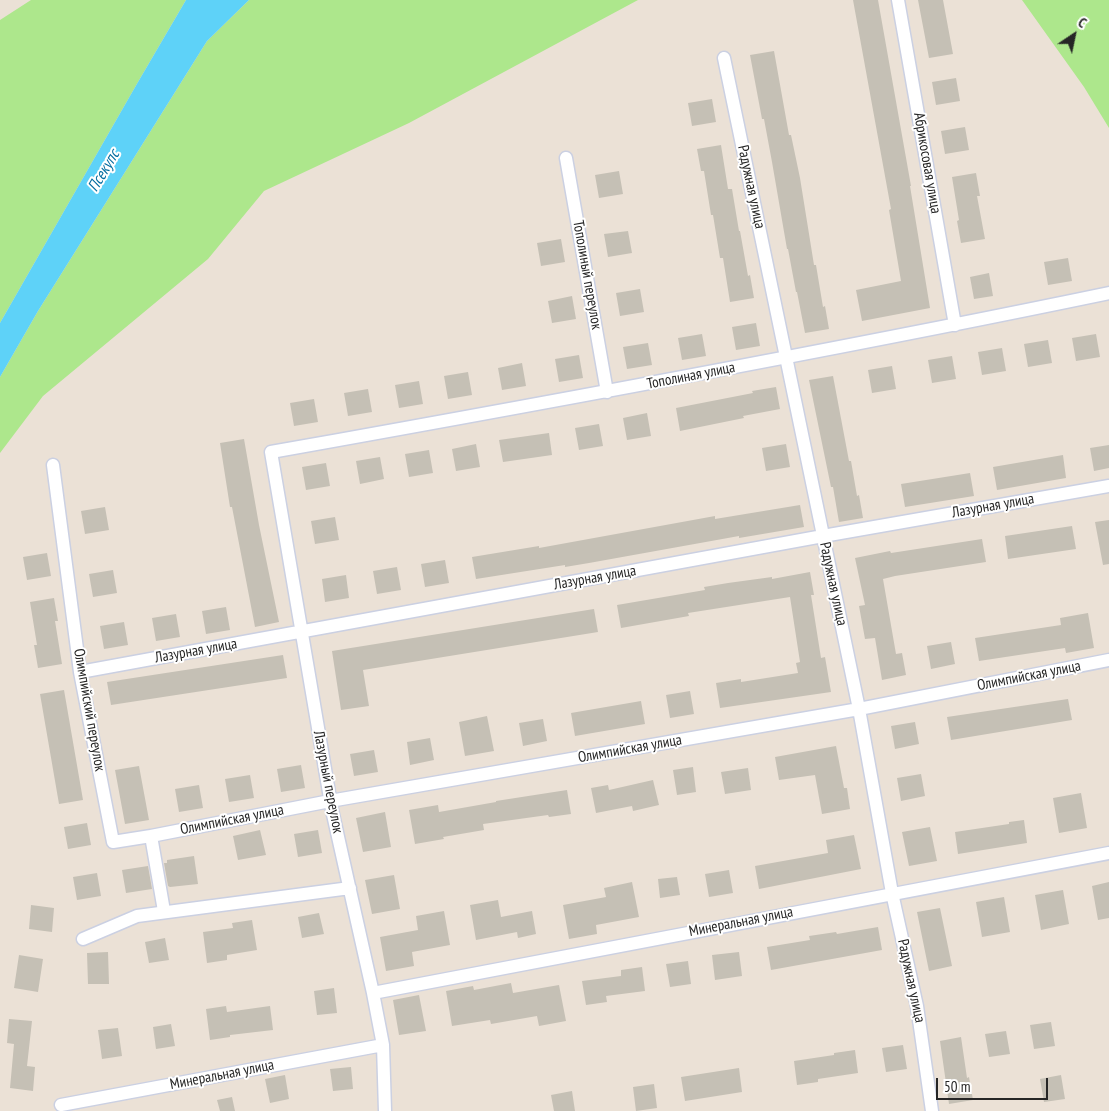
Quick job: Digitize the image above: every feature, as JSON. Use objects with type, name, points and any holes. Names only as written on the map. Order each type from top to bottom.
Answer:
[{"type":"street","name":"Абрикосовая улица","points":[[898,0],[955,325]]},
{"type":"street","name":"Радужная улица","points":[[724,58],[859,709],[892,893],[917,1006],[932,1111]]},
{"type":"street","name":"Тополиный переулок","points":[[566,158],[607,392]]},
{"type":"street","name":"Тополиная улица","points":[[271,452],[607,392],[955,325],[1109,293]]},
{"type":"street","name":"Лазурный переулок","points":[[271,452],[330,801],[373,993],[382,1045],[386,1098],[385,1111]]},
{"type":"street","name":"Олимпийский переулок","points":[[53,465],[80,672],[113,842],[152,836]]},
{"type":"street","name":"Лазурная улица","points":[[80,672],[823,536],[1109,486]]},
{"type":"street","name":"Олимпийская улица","points":[[152,836],[330,801],[859,709],[1109,660]]},
{"type":"street","points":[[152,836],[164,911]]},
{"type":"street","name":"Минеральная улица","points":[[373,993],[1109,853]]},
{"type":"street","points":[[84,939],[137,916],[350,888]]},
{"type":"street","name":"Минеральная улица","points":[[60,1105],[382,1045]]},
{"type":"green space","points":[[31,0],[186,0],[0,323],[0,20]]},
{"type":"green space","points":[[249,0],[638,0],[409,123],[264,191],[208,259],[43,396],[0,453],[0,377],[38,311],[207,41]]},
{"type":"green space","points":[[1022,0],[1109,0],[1109,128],[1084,87]]},
{"type":"water","name":"Псекупс","points":[[186,0],[249,0],[207,41],[38,311],[0,377],[0,323]]},
{"type":"building","points":[[853,0],[878,0],[911,186],[930,308],[862,321],[856,290],[901,281],[889,210],[891,209]]},
{"type":"building","points":[[918,0],[943,0],[953,54],[929,58]]},
{"type":"building","points":[[774,51],[789,135],[791,135],[800,178],[814,265],[816,265],[823,307],[825,306],[829,329],[805,333],[750,55]]},
{"type":"building","points":[[956,78],[960,101],[936,105],[932,82]]},
{"type":"building","points":[[712,99],[716,122],[692,126],[688,103]]},
{"type":"building","points":[[965,127],[969,150],[945,154],[941,131]]},
{"type":"building","points":[[721,145],[728,189],[732,189],[748,276],[750,275],[754,298],[730,302],[723,258],[720,258],[704,171],[701,171],[697,149]]},
{"type":"building","points":[[619,171],[623,194],[599,198],[595,175]]},
{"type":"building","points":[[976,173],[980,196],[977,196],[985,239],[961,243],[952,177]]},
{"type":"building","points":[[628,231],[632,253],[608,257],[604,234]]},
{"type":"building","points":[[561,239],[565,262],[541,266],[537,243]]},
{"type":"building","points":[[1068,258],[1072,281],[1048,285],[1044,262]]},
{"type":"building","points":[[989,273],[993,296],[974,299],[970,277]]},
{"type":"building","points":[[640,289],[644,312],[620,316],[616,293]]},
{"type":"building","points":[[572,296],[576,319],[552,323],[548,301]]},
{"type":"building","points":[[756,323],[760,346],[736,350],[732,327]]},
{"type":"building","points":[[702,334],[706,356],[682,360],[678,338]]},
{"type":"building","points":[[1096,334],[1100,357],[1076,361],[1072,338]]},
{"type":"building","points":[[1048,340],[1052,363],[1028,367],[1024,344]]},
{"type":"building","points":[[648,343],[652,365],[627,369],[623,347]]},
{"type":"building","points":[[1002,348],[1006,371],[982,375],[978,352]]},
{"type":"building","points":[[579,355],[583,378],[559,382],[555,359]]},
{"type":"building","points":[[952,356],[956,379],[932,383],[928,360]]},
{"type":"building","points":[[522,363],[526,386],[502,390],[498,368]]},
{"type":"building","points":[[892,366],[896,389],[872,393],[868,370]]},
{"type":"building","points":[[468,372],[472,395],[448,399],[444,376]]},
{"type":"building","points":[[833,376],[849,461],[851,461],[863,518],[839,522],[809,380]]},
{"type":"building","points":[[419,381],[423,404],[399,408],[395,385]]},
{"type":"building","points":[[776,387],[780,409],[680,431],[676,408]]},
{"type":"building","points":[[368,389],[372,412],[348,416],[344,393]]},
{"type":"building","points":[[314,399],[318,422],[294,426],[290,403]]},
{"type":"building","points":[[647,413],[651,436],[627,440],[623,418]]},
{"type":"building","points":[[599,424],[603,446],[579,450],[575,428]]},
{"type":"building","points":[[549,433],[552,455],[503,462],[499,440]]},
{"type":"building","points":[[244,439],[279,622],[255,627],[232,507],[230,507],[220,443]]},
{"type":"building","points":[[476,444],[480,467],[456,471],[452,449]]},
{"type":"building","points":[[786,444],[790,467],[766,471],[762,448]]},
{"type":"building","points":[[1109,445],[1109,468],[1094,471],[1090,448]]},
{"type":"building","points":[[429,450],[433,473],[409,477],[405,454]]},
{"type":"building","points":[[1063,455],[1066,478],[997,490],[993,467]]},
{"type":"building","points":[[380,457],[384,479],[360,484],[356,461]]},
{"type":"building","points":[[326,463],[330,486],[306,490],[302,467]]},
{"type":"building","points":[[970,473],[974,496],[905,507],[901,484]]},
{"type":"building","points":[[800,505],[804,527],[739,538],[739,536],[565,567],[565,565],[476,579],[472,557],[539,546],[539,548],[715,516],[715,519]]},
{"type":"building","points":[[105,507],[109,530],[85,534],[81,511]]},
{"type":"building","points":[[335,517],[339,540],[315,544],[311,521]]},
{"type":"building","points":[[1109,520],[1109,564],[1103,565],[1095,522]]},
{"type":"building","points":[[1072,526],[1076,549],[1008,559],[1005,536]]},
{"type":"building","points":[[982,539],[986,562],[883,579],[896,654],[902,653],[906,675],[882,680],[875,638],[865,639],[859,606],[865,605],[855,558],[890,551],[891,553]]},
{"type":"building","points":[[47,553],[51,576],[27,580],[23,557]]},
{"type":"building","points":[[445,560],[449,583],[425,587],[421,564]]},
{"type":"building","points":[[397,567],[401,590],[377,594],[373,571]]},
{"type":"building","points":[[113,570],[117,593],[93,597],[89,574]]},
{"type":"building","points":[[810,572],[814,595],[811,595],[821,658],[825,657],[831,692],[720,708],[716,683],[741,679],[741,682],[798,673],[796,663],[800,662],[790,597],[688,613],[689,616],[621,628],[617,605],[705,590],[704,587],[772,577],[772,579]]},
{"type":"building","points":[[346,575],[349,598],[325,602],[322,579]]},
{"type":"building","points":[[54,598],[58,621],[55,621],[62,664],[38,668],[34,645],[37,645],[30,602]]},
{"type":"building","points":[[226,607],[230,630],[206,634],[202,611]]},
{"type":"building","points":[[594,609],[598,632],[363,670],[369,706],[341,710],[332,651]]},
{"type":"building","points":[[1088,613],[1094,648],[1066,653],[1065,648],[979,661],[975,638],[1061,625],[1060,618]]},
{"type":"building","points":[[176,614],[180,637],[156,641],[152,618]]},
{"type":"building","points":[[124,622],[128,645],[104,649],[100,626]]},
{"type":"building","points":[[951,642],[955,664],[931,669],[927,646]]},
{"type":"building","points":[[283,655],[287,678],[111,705],[107,682]]},
{"type":"building","points":[[64,690],[83,800],[59,804],[40,694]]},
{"type":"building","points":[[690,691],[694,714],[670,718],[666,695]]},
{"type":"building","points":[[1068,699],[1072,720],[951,740],[947,717]]},
{"type":"building","points":[[641,701],[645,724],[575,736],[571,713]]},
{"type":"building","points":[[487,716],[494,751],[465,756],[459,722]]},
{"type":"building","points":[[543,719],[547,741],[523,746],[519,723]]},
{"type":"building","points":[[915,722],[919,744],[895,749],[891,726]]},
{"type":"building","points":[[430,738],[434,760],[410,765],[407,742]]},
{"type":"building","points":[[836,746],[844,788],[847,788],[850,809],[822,814],[815,775],[779,780],[775,757]]},
{"type":"building","points":[[374,750],[378,772],[354,776],[350,754]]},
{"type":"building","points":[[301,765],[305,788],[281,792],[277,769]]},
{"type":"building","points":[[139,766],[149,820],[125,824],[115,770]]},
{"type":"building","points":[[693,767],[696,792],[677,795],[673,770]]},
{"type":"building","points":[[748,768],[751,790],[725,794],[721,772]]},
{"type":"building","points":[[921,774],[925,796],[901,801],[897,778]]},
{"type":"building","points":[[250,775],[254,798],[229,802],[225,779]]},
{"type":"building","points":[[653,780],[659,805],[633,811],[632,806],[596,813],[591,788],[608,785],[609,790]]},
{"type":"building","points":[[199,785],[203,808],[179,812],[175,789]]},
{"type":"building","points":[[567,790],[571,814],[549,817],[548,815],[483,824],[484,830],[415,844],[409,810],[438,805],[439,812]]},
{"type":"building","points":[[1081,793],[1087,828],[1059,833],[1053,798]]},
{"type":"building","points":[[385,812],[391,847],[363,852],[356,818]]},
{"type":"building","points":[[1024,820],[1027,843],[958,854],[955,832]]},
{"type":"building","points":[[87,823],[91,845],[68,849],[64,827]]},
{"type":"building","points":[[930,827],[937,861],[909,866],[902,832]]},
{"type":"building","points":[[260,830],[266,855],[238,860],[233,836]]},
{"type":"building","points":[[318,830],[322,853],[298,857],[294,834]]},
{"type":"building","points":[[854,835],[861,869],[759,889],[755,866],[828,853],[826,840]]},
{"type":"building","points":[[194,856],[198,884],[168,886],[164,863],[167,863],[167,860]]},
{"type":"building","points":[[148,866],[152,889],[126,893],[122,870]]},
{"type":"building","points":[[729,870],[733,893],[709,897],[705,874]]},
{"type":"building","points":[[97,873],[101,896],[77,900],[73,877]]},
{"type":"building","points":[[394,875],[400,909],[372,914],[365,880]]},
{"type":"building","points":[[677,877],[680,895],[660,898],[658,879]]},
{"type":"building","points":[[632,882],[639,917],[596,925],[597,934],[569,939],[563,905],[606,897],[604,888]]},
{"type":"building","points":[[1109,882],[1109,918],[1098,920],[1092,886]]},
{"type":"building","points":[[1063,890],[1069,924],[1041,930],[1035,895]]},
{"type":"building","points":[[1004,897],[1010,932],[982,937],[976,902]]},
{"type":"building","points":[[498,900],[501,917],[532,911],[536,934],[518,938],[517,932],[476,940],[470,905]]},
{"type":"building","points":[[31,905],[54,908],[52,932],[29,929]]},
{"type":"building","points":[[940,908],[952,966],[929,971],[917,912]]},
{"type":"building","points":[[444,911],[450,945],[412,952],[414,966],[386,971],[380,937],[418,930],[416,916]]},
{"type":"building","points":[[319,913],[324,934],[302,938],[298,917]]},
{"type":"building","points":[[252,920],[257,950],[227,955],[227,960],[207,963],[203,932],[233,928],[232,923]]},
{"type":"building","points":[[878,927],[882,950],[771,970],[767,947],[810,940],[809,936],[836,932],[837,934]]},
{"type":"building","points":[[165,938],[169,960],[149,963],[145,942]]},
{"type":"building","points":[[108,952],[109,984],[88,984],[87,953]]},
{"type":"building","points":[[739,952],[742,976],[715,980],[712,955]]},
{"type":"building","points":[[19,955],[43,959],[38,992],[14,988]]},
{"type":"building","points":[[688,961],[691,984],[670,987],[666,964]]},
{"type":"building","points":[[642,967],[645,991],[606,996],[607,1002],[586,1005],[582,981],[621,976],[621,970]]},
{"type":"building","points":[[511,983],[513,993],[559,985],[566,1021],[539,1026],[537,1016],[491,1024],[490,1020],[452,1026],[446,991],[473,986],[474,990]]},
{"type":"building","points":[[334,988],[337,1013],[317,1015],[314,991]]},
{"type":"building","points":[[419,995],[426,1031],[399,1035],[393,1000]]},
{"type":"building","points":[[226,1006],[227,1012],[270,1006],[273,1030],[230,1035],[230,1037],[210,1040],[206,1009]]},
{"type":"building","points":[[9,1019],[32,1021],[27,1066],[35,1067],[33,1091],[10,1088],[14,1044],[7,1043]]},
{"type":"building","points":[[1051,1022],[1055,1046],[1034,1049],[1030,1025]]},
{"type":"building","points":[[171,1024],[175,1046],[156,1049],[153,1027]]},
{"type":"building","points":[[118,1028],[122,1056],[102,1059],[98,1030]]},
{"type":"building","points":[[1006,1031],[1010,1054],[989,1057],[985,1034]]},
{"type":"building","points":[[961,1037],[967,1078],[969,1077],[973,1100],[949,1104],[940,1041]]},
{"type":"building","points":[[903,1045],[907,1069],[886,1072],[882,1048]]},
{"type":"building","points":[[855,1050],[858,1073],[818,1079],[818,1082],[797,1085],[794,1061]]},
{"type":"building","points":[[351,1067],[353,1089],[333,1091],[330,1069]]},
{"type":"building","points":[[739,1068],[742,1092],[685,1101],[681,1077]]},
{"type":"building","points":[[285,1075],[289,1099],[270,1103],[265,1079]]},
{"type":"building","points":[[1061,1075],[1065,1099],[1044,1102],[1040,1079]]},
{"type":"building","points":[[654,1084],[657,1108],[636,1111],[633,1087]]},
{"type":"building","points":[[572,1091],[575,1111],[554,1111],[551,1095]]},
{"type":"building","points":[[232,1097],[235,1111],[220,1111],[217,1100]]}]
